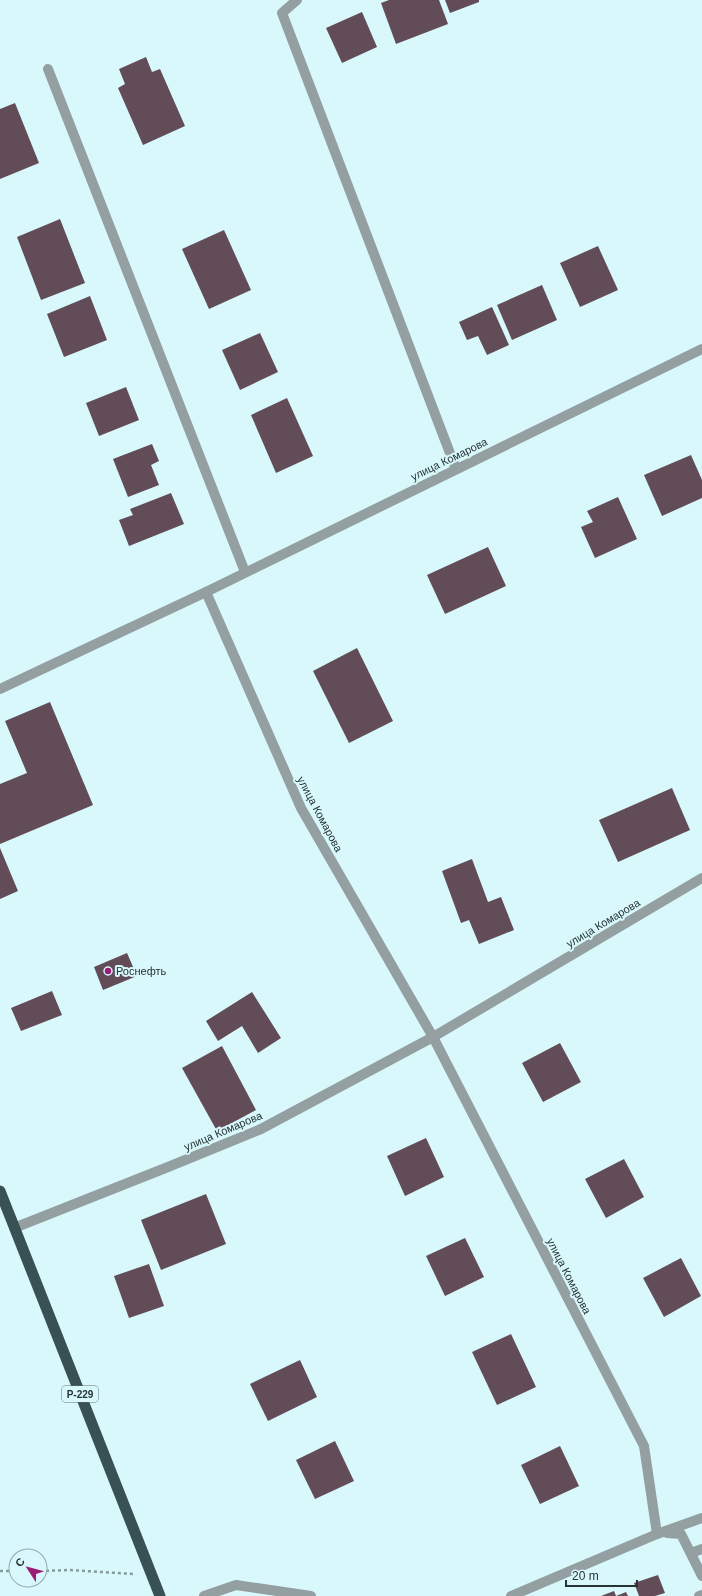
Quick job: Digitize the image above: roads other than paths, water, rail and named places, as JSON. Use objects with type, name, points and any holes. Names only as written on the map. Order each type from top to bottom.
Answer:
[{"type":"highway","name":"Р-229","points":[[0,1191],[160,1596]]},
{"type":"street","points":[[297,0],[282,13],[456,469]]},
{"type":"street","points":[[48,69],[245,572]]},
{"type":"street","name":"улица Комарова","points":[[0,689],[206,592],[702,349]]},
{"type":"street","name":"улица Комарова","points":[[206,592],[301,808],[433,1037],[644,1446],[660,1533]]},
{"type":"street","name":"улица Комарова","points":[[14,1228],[261,1129],[433,1037],[702,878]]},
{"type":"street","points":[[511,1596],[660,1533],[702,1518]]},
{"type":"street","points":[[660,1533],[681,1534],[702,1576]]},
{"type":"street","points":[[691,1553],[702,1549]]},
{"type":"street","points":[[204,1596],[236,1585],[311,1596]]},
{"type":"place","name":"Роснефть","points":[[108,971]]}]
